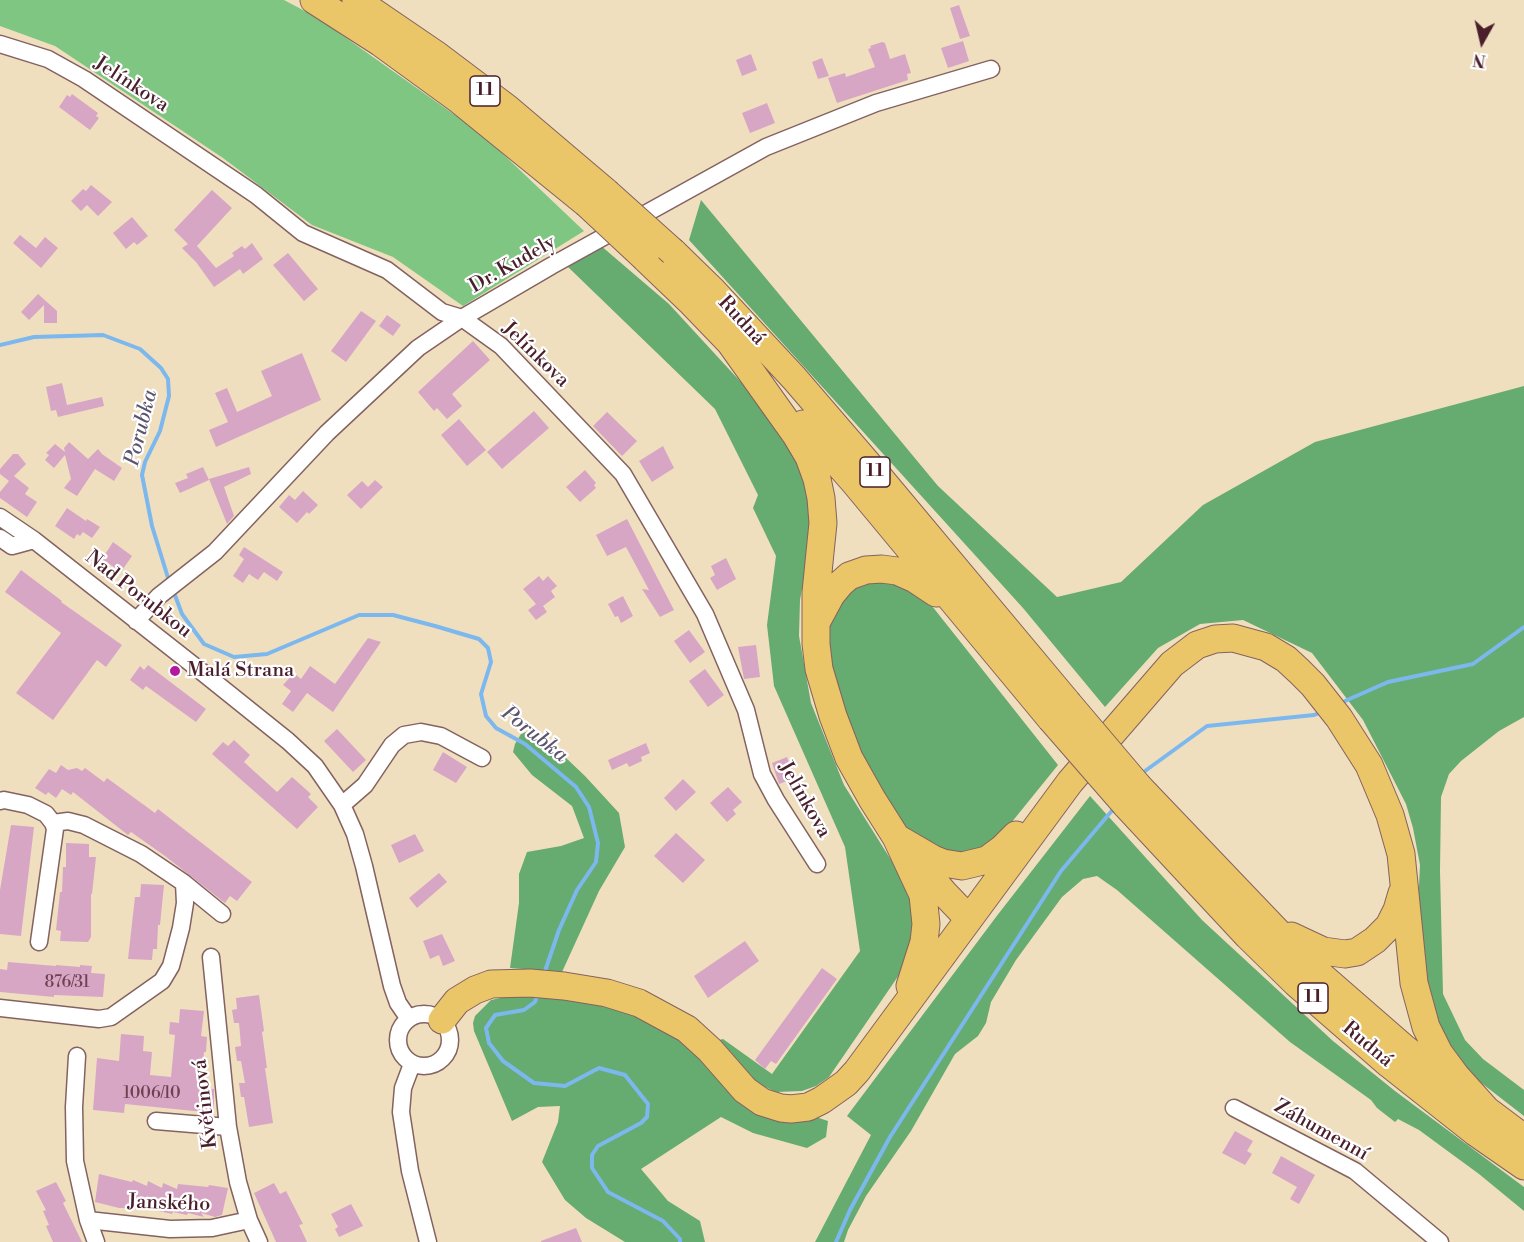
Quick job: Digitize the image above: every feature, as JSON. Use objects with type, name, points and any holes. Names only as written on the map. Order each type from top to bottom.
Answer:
[{"type":"highway","name":"Rudná","points":[[314,0],[381,43],[522,149],[596,197],[673,252],[713,291],[794,378],[874,471],[1059,710]]},
{"type":"highway","name":"Rudná","points":[[356,0],[438,56],[507,108],[596,197],[645,258],[729,341],[848,474],[962,612],[1059,710]]},
{"type":"highway","points":[[729,341],[800,441],[816,474],[823,523],[817,586],[816,644],[819,669],[836,726],[859,777],[896,837],[921,889],[926,917],[923,946],[905,1004]]},
{"type":"highway","points":[[817,620],[840,584],[857,573],[876,569],[894,570],[906,574],[962,612]]},
{"type":"highway","points":[[442,1020],[457,1001],[491,984],[512,982],[564,986],[624,998],[671,1019],[699,1039],[753,1097],[771,1106],[791,1109],[808,1107],[846,1083],[1070,782],[1127,714],[1180,656],[1197,645],[1215,639],[1233,638],[1257,643],[1286,659],[1313,685],[1355,742],[1373,775],[1397,835],[1404,870],[1413,983],[1426,1027],[1439,1053],[1491,1115]]},
{"type":"highway","name":"11","points":[[1059,710],[1132,795]]},
{"type":"highway","points":[[896,837],[922,854],[943,863],[962,866],[981,862],[1002,849],[1042,806],[1070,782]]},
{"type":"highway","name":"Rudná","points":[[1132,795],[1361,1012],[1404,1048],[1524,1138]]},
{"type":"highway","name":"Rudná","points":[[1132,795],[1248,936],[1339,1022],[1466,1125],[1524,1166]]},
{"type":"highway","points":[[896,837],[968,918]]},
{"type":"highway","points":[[1265,919],[1312,948],[1334,954],[1357,952],[1375,940],[1389,926],[1404,887]]},
{"type":"street","name":"Jelínkova","points":[[0,44],[48,59],[84,79],[256,195],[303,233],[387,270],[441,312],[462,318],[501,346],[623,474],[705,614],[746,710],[762,774],[817,864]]},
{"type":"street","name":"Dr. Kudely","points":[[136,621],[159,596],[215,552],[327,433],[418,348],[462,318],[766,147],[876,103],[991,69]]},
{"type":"street","name":"Nad Porubkou","points":[[0,517],[34,540],[288,741],[315,766],[342,805],[354,834],[364,866],[392,986],[398,1004],[409,1019]]},
{"type":"street","points":[[0,538],[12,546],[34,540]]},
{"type":"street","points":[[342,805],[365,785],[392,745],[404,735],[421,732],[441,736],[482,758]]},
{"type":"street","points":[[0,801],[28,805],[46,814],[55,830],[39,942]]},
{"type":"street","points":[[53,823],[68,821],[84,825],[141,854],[184,883],[222,914]]},
{"type":"street","points":[[0,1008],[99,1019],[111,1017],[162,981],[171,966],[185,903],[184,883]]},
{"type":"street","name":"Květinová","points":[[211,957],[228,1126],[238,1182],[249,1220],[259,1242]]},
{"type":"street","points":[[429,1014],[442,1020],[450,1032],[450,1047],[447,1054],[433,1065],[422,1067],[412,1064],[401,1053],[398,1038],[403,1024],[415,1015],[429,1014]]},
{"type":"street","points":[[76,1056],[75,1161],[88,1220],[96,1242]]},
{"type":"street","points":[[412,1064],[404,1088],[401,1112],[410,1171],[428,1242]]},
{"type":"street","name":"Záhumenní","points":[[1234,1108],[1356,1171],[1440,1242]]},
{"type":"street","points":[[156,1122],[228,1126]]},
{"type":"street","name":"Janského","points":[[88,1220],[173,1235],[249,1220]]},
{"type":"green space","points":[[0,0],[284,0],[318,18],[483,135],[584,231],[463,306],[393,257],[312,225],[223,158],[55,46],[0,26]]},
{"type":"green space","points":[[701,200],[938,486],[1057,597],[1121,582],[1203,505],[1315,442],[1524,386],[1524,717],[1499,731],[1461,761],[1449,774],[1441,797],[1440,871],[1443,994],[1465,1040],[1483,1059],[1524,1090],[1524,1116],[1471,1075],[1445,1043],[1431,1019],[1418,906],[1420,865],[1406,804],[1363,720],[1312,653],[1243,620],[1200,624],[1158,648],[1105,707],[1023,608],[689,240]]},
{"type":"green space","points":[[600,245],[669,304],[750,392],[787,438],[810,486],[814,523],[800,600],[799,636],[811,703],[844,785],[903,879],[914,906],[915,932],[899,975],[829,1077],[816,1086],[802,1091],[776,1092],[761,1085],[751,1079],[716,1041],[723,1039],[772,1074],[860,951],[845,847],[774,686],[767,625],[776,556],[753,508],[758,495],[715,409],[568,267]]},
{"type":"green space","points":[[876,577],[917,590],[1058,765],[994,844],[955,857],[908,831],[893,811],[860,755],[840,699],[829,650],[830,621],[848,587]]},
{"type":"green space","points":[[531,730],[546,739],[619,813],[625,847],[599,891],[562,972],[510,968],[519,903],[519,874],[527,852],[561,846],[584,838],[572,806],[532,775],[513,752],[521,734]]},
{"type":"green space","points":[[1090,796],[1202,920],[1333,1041],[1395,1091],[1524,1187],[1524,1211],[1479,1174],[1419,1130],[1398,1119],[1395,1122],[1377,1108],[1371,1100],[1290,1042],[1117,890],[1097,876],[1083,879],[1062,897],[1016,960],[991,1002],[986,1023],[978,1036],[955,1054],[911,1131],[866,1196],[844,1242],[815,1242],[871,1135],[847,1116]]},
{"type":"green space","points":[[510,996],[586,999],[639,1016],[676,1034],[709,1063],[828,1121],[826,1137],[807,1148],[753,1133],[721,1117],[641,1169],[668,1201],[700,1221],[705,1242],[625,1242],[586,1218],[565,1200],[542,1162],[558,1122],[560,1106],[538,1107],[512,1121],[474,1031],[473,1023],[475,1016],[491,1000]]},
{"type":"building","points":[[959,5],[970,36],[960,39],[950,8]]},
{"type":"building","points":[[963,41],[969,61],[948,68],[941,48]]},
{"type":"building","points":[[882,42],[885,43],[890,59],[905,54],[911,73],[907,74],[908,80],[837,103],[828,78],[845,73],[846,77],[875,67],[868,49]]},
{"type":"building","points":[[751,54],[757,70],[742,76],[736,60]]},
{"type":"building","points":[[822,58],[829,76],[818,79],[812,62]]},
{"type":"building","points":[[72,94],[98,113],[96,116],[99,118],[90,130],[59,107],[67,95],[70,97]]},
{"type":"building","points":[[767,103],[775,123],[750,133],[742,113]]},
{"type":"building","points":[[91,185],[112,202],[98,216],[87,205],[81,211],[71,201],[83,189],[86,191]]},
{"type":"building","points":[[212,190],[232,208],[197,246],[216,268],[234,256],[232,253],[242,246],[245,249],[252,243],[263,259],[243,274],[240,269],[214,287],[196,262],[182,248],[188,244],[174,230]]},
{"type":"building","points":[[132,217],[148,236],[137,245],[134,242],[126,249],[113,233]]},
{"type":"building","points":[[20,235],[36,248],[45,237],[58,248],[41,268],[13,243]]},
{"type":"building","points":[[288,253],[318,289],[304,301],[273,265]]},
{"type":"building","points":[[38,294],[57,311],[57,323],[44,323],[44,305],[29,320],[21,312]]},
{"type":"building","points":[[361,311],[376,321],[346,362],[331,351]]},
{"type":"building","points":[[387,315],[401,325],[393,336],[379,326]]},
{"type":"building","points":[[473,341],[490,360],[452,394],[462,406],[447,419],[437,408],[434,411],[418,392]]},
{"type":"building","points":[[302,353],[321,400],[216,447],[209,430],[228,422],[215,393],[227,388],[237,412],[272,396],[261,371]]},
{"type":"building","points":[[62,383],[67,405],[102,397],[104,406],[58,417],[56,410],[51,411],[46,387]]},
{"type":"building","points":[[534,411],[549,428],[502,469],[487,452]]},
{"type":"building","points":[[607,412],[637,441],[622,456],[593,426]]},
{"type":"building","points":[[459,419],[486,450],[467,466],[441,435]]},
{"type":"building","points":[[69,442],[88,459],[98,449],[122,468],[114,481],[95,469],[77,496],[64,488],[71,479],[65,455],[54,468],[45,460],[49,455],[46,453],[55,444],[65,452],[64,448]]},
{"type":"building","points":[[663,446],[674,468],[652,482],[639,461]]},
{"type":"building","points":[[13,454],[18,454],[26,464],[14,476],[29,488],[25,494],[37,502],[27,517],[0,498],[0,492],[9,481],[0,474],[0,469]]},
{"type":"building","points":[[203,467],[209,480],[180,493],[175,483],[188,478],[186,474]]},
{"type":"building","points":[[249,467],[251,474],[224,487],[234,516],[227,524],[209,479]]},
{"type":"building","points":[[585,470],[596,483],[594,485],[596,488],[580,502],[566,487]]},
{"type":"building","points":[[375,480],[383,487],[361,509],[347,495],[362,481],[368,487]]},
{"type":"building","points":[[303,491],[318,505],[309,514],[307,512],[297,523],[279,507],[289,495],[295,500]]},
{"type":"building","points":[[67,508],[100,527],[92,538],[83,532],[80,536],[77,534],[74,539],[55,526]]},
{"type":"building","points":[[627,519],[674,610],[660,617],[642,589],[649,590],[626,547],[607,556],[596,535]]},
{"type":"building","points":[[113,542],[132,556],[121,572],[102,559]]},
{"type":"building","points":[[244,547],[283,572],[277,581],[264,572],[258,580],[249,574],[243,583],[233,576],[244,559],[239,555]]},
{"type":"building","points":[[726,558],[736,579],[717,590],[710,578],[715,575],[711,566]]},
{"type":"building","points":[[21,570],[61,602],[122,645],[106,667],[97,660],[53,720],[16,693],[61,633],[5,592]]},
{"type":"building","points":[[539,576],[543,581],[548,576],[557,586],[551,591],[555,597],[543,606],[547,612],[536,620],[528,610],[536,604],[523,589]]},
{"type":"building","points":[[623,596],[633,616],[621,623],[608,604]]},
{"type":"building","points":[[689,630],[705,652],[690,663],[674,641]]},
{"type":"building","points":[[368,638],[381,642],[333,712],[307,693],[293,712],[282,704],[291,691],[283,685],[294,673],[301,679],[310,666],[335,684]]},
{"type":"building","points":[[756,645],[760,677],[744,679],[738,647]]},
{"type":"building","points":[[148,665],[206,709],[196,722],[146,686],[143,690],[130,680],[140,666],[144,670]]},
{"type":"building","points":[[705,669],[724,695],[708,707],[689,681]]},
{"type":"building","points":[[337,729],[366,760],[353,772],[324,741]]},
{"type":"building","points":[[234,740],[250,755],[244,762],[277,792],[292,777],[311,794],[308,797],[318,807],[297,829],[212,754],[223,742],[228,746]]},
{"type":"building","points":[[646,743],[650,753],[641,757],[642,761],[629,767],[627,763],[612,770],[608,760]]},
{"type":"building","points":[[443,752],[467,767],[456,783],[433,770]]},
{"type":"building","points":[[787,757],[795,778],[779,784],[772,763]]},
{"type":"building","points":[[61,765],[68,770],[77,768],[82,771],[85,768],[104,782],[107,778],[155,813],[158,809],[252,882],[237,901],[230,896],[225,903],[165,856],[131,832],[128,835],[73,792],[71,795],[62,789],[56,798],[48,792],[46,795],[35,788],[49,769],[56,773]]},
{"type":"building","points":[[683,779],[696,792],[676,811],[664,798]]},
{"type":"building","points":[[728,787],[742,802],[733,810],[736,814],[727,822],[710,803]]},
{"type":"building","points":[[11,825],[34,827],[21,936],[0,934],[0,890]]},
{"type":"building","points":[[676,833],[705,860],[683,883],[654,856]]},
{"type":"building","points":[[415,834],[424,851],[399,863],[391,845]]},
{"type":"building","points":[[66,843],[89,844],[89,857],[96,857],[91,894],[91,937],[88,942],[60,941],[61,931],[56,930],[63,867],[66,867]]},
{"type":"building","points":[[439,873],[447,882],[417,908],[409,898]]},
{"type":"building","points":[[141,884],[164,885],[157,949],[153,949],[152,960],[128,959],[135,897],[140,897]]},
{"type":"building","points":[[442,934],[455,961],[443,966],[439,955],[430,959],[423,941]]},
{"type":"building","points":[[745,941],[759,961],[708,998],[694,976]]},
{"type":"building","points":[[8,962],[92,966],[91,973],[105,974],[103,997],[54,995],[54,997],[0,992],[0,969],[7,970]]},
{"type":"building","points":[[822,968],[837,979],[776,1064],[771,1061],[765,1069],[755,1060]]},
{"type":"building","points":[[259,995],[264,1031],[262,1032],[267,1068],[265,1068],[273,1123],[249,1127],[239,1083],[245,1083],[241,1061],[237,1061],[235,1047],[241,1046],[239,1023],[234,1023],[232,1010],[237,1009],[236,998]]},
{"type":"building","points":[[180,1009],[204,1011],[201,1036],[207,1037],[202,1088],[214,1089],[214,1113],[125,1104],[124,1113],[93,1110],[97,1058],[119,1061],[121,1034],[144,1036],[143,1051],[152,1052],[150,1075],[171,1077],[175,1035],[169,1034],[170,1022],[179,1023]]},
{"type":"building","points":[[1235,1131],[1253,1141],[1247,1151],[1252,1154],[1245,1165],[1222,1153]]},
{"type":"building","points":[[1281,1156],[1315,1175],[1299,1204],[1290,1199],[1297,1187],[1272,1173]]},
{"type":"building","points":[[99,1174],[132,1182],[133,1180],[147,1186],[148,1181],[162,1188],[163,1183],[177,1189],[178,1184],[228,1188],[222,1215],[215,1217],[201,1213],[204,1217],[188,1213],[187,1215],[173,1212],[172,1214],[150,1209],[119,1208],[95,1202]]},
{"type":"building","points":[[56,1182],[66,1201],[63,1203],[82,1242],[53,1242],[46,1226],[49,1225],[43,1211],[46,1210],[36,1191]]},
{"type":"building","points":[[274,1183],[280,1194],[286,1191],[303,1224],[299,1225],[307,1242],[276,1242],[254,1193]]},
{"type":"building","points":[[351,1204],[363,1226],[339,1237],[335,1229],[338,1227],[331,1214]]},
{"type":"building","points":[[576,1228],[582,1242],[541,1242],[541,1241]]},
{"type":"waterway","name":"Porubka","points":[[0,345],[34,337],[103,335],[140,349],[161,368],[168,379],[169,396],[160,431],[145,462],[142,475],[152,526],[169,581]]},
{"type":"waterway","name":"Porubka","points":[[173,590],[182,614],[204,644],[234,657],[267,654],[359,615],[393,615],[479,639],[488,648],[491,662],[481,694],[486,716],[496,728],[525,744],[576,787],[589,807],[598,843],[596,862],[577,890],[559,930],[544,974]]},
{"type":"waterway","points":[[1345,701],[1388,682],[1473,664],[1524,627]]},
{"type":"waterway","points":[[1141,776],[1207,726],[1314,715],[1322,712]]},
{"type":"waterway","points":[[836,1242],[850,1210],[890,1137],[1061,871],[1115,807]]},
{"type":"waterway","name":"Porubka","points":[[538,993],[535,1002],[524,1010],[495,1015],[486,1028],[489,1043],[503,1061],[534,1083],[565,1086],[599,1068],[625,1075],[648,1104],[647,1117],[641,1123],[598,1146],[592,1155],[592,1168],[608,1192],[663,1221],[680,1239],[680,1242]]},
{"type":"place","name":"Malá Strana","points":[[175,671]]}]
